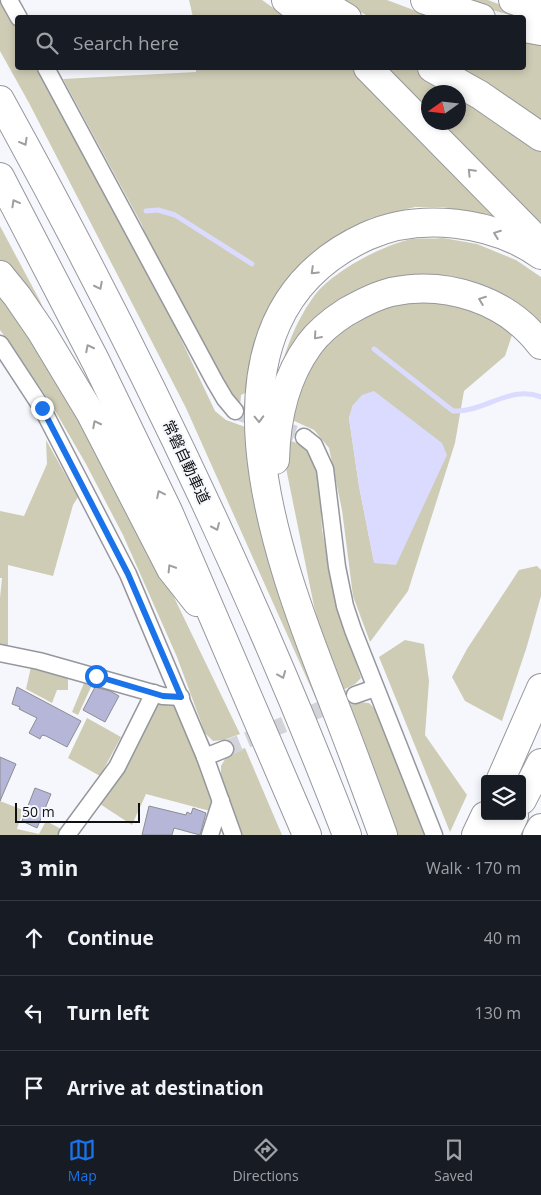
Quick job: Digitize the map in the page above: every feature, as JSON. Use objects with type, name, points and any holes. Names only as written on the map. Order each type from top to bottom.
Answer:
[{"type":"highway","points":[[286,0],[306,15]]},
{"type":"highway","points":[[317,0],[342,15]]},
{"type":"highway","points":[[425,0],[472,15]]},
{"type":"highway","points":[[513,0],[541,9]]},
{"type":"highway","points":[[526,28],[541,31]]},
{"type":"highway","points":[[370,70],[541,244]]},
{"type":"highway","points":[[435,70],[480,96],[541,137]]},
{"type":"highway","name":"常磐自動車道","points":[[0,100],[46,183],[129,343],[201,492],[272,651],[348,835]]},
{"type":"highway","points":[[0,177],[96,362],[168,512],[307,835]]},
{"type":"highway","points":[[383,835],[305,630],[291,590],[273,523],[261,447],[259,393],[262,369],[269,342],[284,311],[307,278],[337,252],[374,233],[394,227],[434,222],[477,227],[515,241],[541,255]]},
{"type":"highway","points":[[0,275],[41,331],[91,414],[171,569],[222,634]]},
{"type":"highway","points":[[305,630],[285,535],[275,463],[276,441],[283,400],[298,363],[309,345],[334,320],[353,308],[390,293],[429,289],[469,295],[490,303],[509,314],[532,335]]},
{"type":"highway","points":[[503,775],[536,700],[541,671]]},
{"type":"highway","points":[[526,792],[541,763]]},
{"type":"highway","points":[[476,835],[483,820]]},
{"type":"highway","points":[[505,835],[512,820]]},
{"type":"highway","points":[[538,835],[541,828]]},
{"type":"street","points":[[10,0],[18,15]]},
{"type":"street","points":[[47,70],[215,382],[225,400],[235,411]]},
{"type":"street","points":[[0,344],[42,408],[128,574],[181,697],[233,835]]},
{"type":"street","points":[[304,437],[314,445],[325,469],[337,567],[345,606],[375,688],[434,835]]},
{"type":"street","points":[[0,653],[39,661],[163,696],[181,697]]},
{"type":"street","points":[[356,695],[375,688]]},
{"type":"street","points":[[67,835],[117,767],[154,692]]},
{"type":"street","points":[[205,757],[225,749]]},
{"type":"street","points":[[210,835],[221,801]]},
{"type":"shaded area","points":[[189,0],[262,0],[283,15],[193,15]]},
{"type":"shaded area","points":[[338,0],[387,0],[427,15],[366,15]]},
{"type":"shaded area","points":[[457,0],[488,0],[531,14],[510,15]]},
{"type":"shaded area","points":[[0,1],[15,27],[15,70],[39,70],[151,276],[215,411],[226,420],[251,429],[322,698],[316,699],[186,408],[29,103],[0,51]]},
{"type":"shaded area","points":[[526,40],[541,43],[541,232],[444,130],[466,130],[466,85],[457,85],[454,70],[526,70]]},
{"type":"shaded area","points":[[196,70],[353,70],[373,86],[503,222],[444,207],[415,207],[371,218],[325,244],[299,268],[273,304],[256,344],[248,370],[247,392],[241,395],[240,407],[238,408],[159,271],[142,225],[63,79],[196,72]]},
{"type":"shaded area","points":[[381,70],[417,70],[443,85],[421,85],[421,107]]},
{"type":"shaded area","points":[[0,226],[40,301],[59,345],[0,264]]},
{"type":"shaded area","points":[[443,238],[477,244],[516,260],[541,277],[541,329],[393,280],[278,377],[296,327],[320,289],[343,270],[386,247],[412,239]]},
{"type":"shaded area","points":[[0,295],[68,396],[170,589],[240,734],[224,740],[213,741],[205,733],[177,657],[123,535],[86,464],[50,402],[0,330]]},
{"type":"shaded area","points":[[423,301],[452,304],[486,314],[513,332],[505,356],[464,391],[455,443],[408,591],[370,642],[353,596],[342,510],[329,448],[314,430],[290,419],[302,377],[326,344],[357,318],[390,306]],"holes":[[[353,405],[374,562],[359,486],[349,418]]]},
{"type":"shaded area","points":[[46,440],[78,497],[73,505],[53,576],[8,565],[8,647],[0,645],[2,578],[0,578],[0,511],[24,516],[47,464]]},
{"type":"shaded area","points":[[289,440],[299,444],[312,456],[319,472],[322,529],[333,590],[361,678],[355,684],[341,691],[333,676],[314,606],[286,468]]},
{"type":"shaded area","points":[[537,566],[541,570],[541,596],[527,646],[502,721],[465,701],[452,677],[467,649],[519,570]]},
{"type":"shaded area","points":[[405,640],[424,644],[429,681],[425,735],[467,795],[450,832],[379,657]]},
{"type":"shaded area","points":[[31,667],[68,676],[68,690],[57,690],[52,703],[26,689]]},
{"type":"shaded area","points":[[84,683],[92,685],[78,715],[72,712]]},
{"type":"shaded area","points":[[156,700],[175,700],[214,803],[210,811],[146,794],[132,825],[100,804],[123,769]]},
{"type":"shaded area","points":[[358,702],[369,703],[375,709],[424,835],[395,835],[345,707]]},
{"type":"shaded area","points":[[87,718],[121,737],[100,776],[68,758]]},
{"type":"shaded area","points":[[245,748],[282,835],[241,835],[221,779],[221,766],[228,754]]},
{"type":"shaded area","points":[[0,801],[23,810],[17,829],[39,834],[46,821],[63,830],[59,835],[0,835]]},
{"type":"water","points":[[374,391],[442,443],[447,455],[396,565],[374,563],[359,486],[349,418],[353,405],[362,395]]},
{"type":"building","points":[[17,687],[81,721],[67,747],[46,736],[42,735],[40,739],[29,733],[37,718],[12,704]]},
{"type":"building","points":[[95,687],[110,691],[119,696],[105,722],[83,710]]},
{"type":"building","points":[[0,757],[16,764],[0,801]]},
{"type":"building","points":[[35,788],[51,794],[37,828],[22,821]]},
{"type":"building","points":[[149,806],[186,815],[187,812],[191,814],[193,808],[206,813],[200,835],[174,828],[172,835],[142,835]]},
{"type":"waterway","points":[[146,211],[158,210],[175,215],[252,264]]},
{"type":"waterway","points":[[374,349],[453,411],[475,408],[519,394],[541,397]]},
{"type":"tunnel","points":[[235,411],[304,437]]},
{"type":"tunnel","points":[[225,749],[355,695]]},
{"type":"route","points":[[42,408],[128,574],[181,697],[163,696],[96,676]]}]
